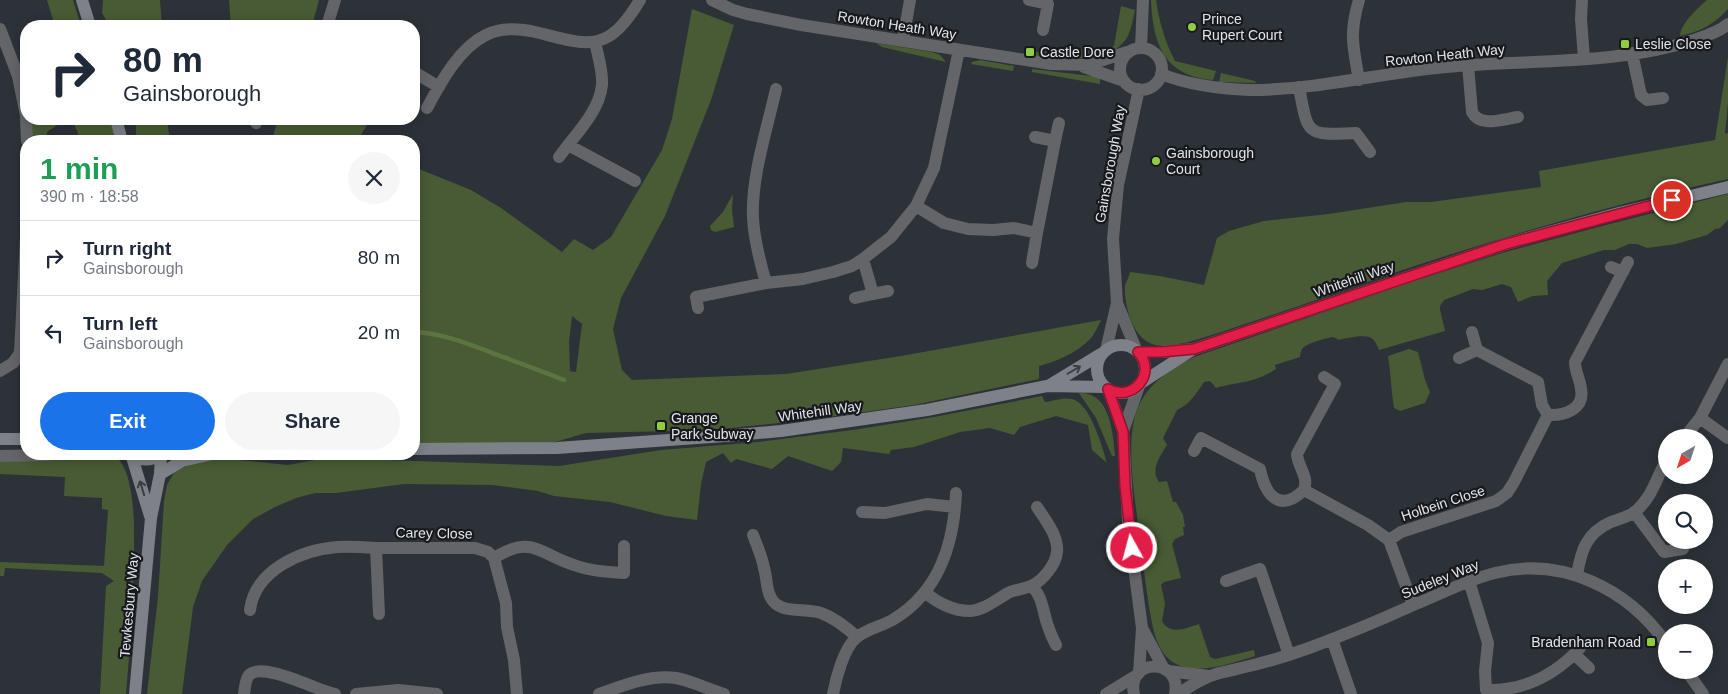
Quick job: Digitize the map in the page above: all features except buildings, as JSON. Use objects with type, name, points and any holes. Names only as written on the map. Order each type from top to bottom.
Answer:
[{"type":"main road","points":[[82,0],[88,20]]},
{"type":"main road","name":"Whitehill Way","points":[[1137,350],[1161,352],[1194,349],[1506,244],[1619,213],[1728,187]]},
{"type":"main road","points":[[1120,344],[1128,345],[1137,350],[1145,365],[1145,372],[1140,384],[1133,390],[1122,393],[1106,388],[1098,378],[1097,370],[1098,362],[1104,352],[1120,344]]},
{"type":"main road","name":"Whitehill Way","points":[[1140,384],[1194,349]]},
{"type":"main road","name":"Whitehill Way","points":[[1048,386],[1104,352]]},
{"type":"main road","name":"Whitehill Way","points":[[420,448],[558,448],[646,443],[781,431],[927,410],[1048,386],[1106,388]]},
{"type":"main road","points":[[0,439],[20,439]]},
{"type":"main road","name":"Tewkesbury Way","points":[[132,460],[151,518]]},
{"type":"main road","name":"Tewkesbury Way","points":[[135,694],[151,518],[161,460]]},
{"type":"main road","points":[[160,474],[186,460]]},
{"type":"street","points":[[329,20],[335,0]]},
{"type":"street","points":[[427,108],[439,87],[466,51],[480,38],[506,28],[578,43],[595,42],[608,36],[621,26],[640,0]]},
{"type":"street","name":"Rowton Heath Way","points":[[712,0],[747,14],[802,25],[1051,64],[1081,66],[1124,81]]},
{"type":"street","points":[[904,40],[910,0]]},
{"type":"street","points":[[1029,0],[1048,4],[1043,30]]},
{"type":"street","points":[[1141,48],[1143,0]]},
{"type":"street","points":[[1359,0],[1352,34],[1353,51],[1359,80]]},
{"type":"street","points":[[1582,0],[1581,19],[1584,59]]},
{"type":"street","name":"Rowton Heath Way","points":[[1161,74],[1192,83],[1229,89],[1259,90],[1300,87],[1427,69],[1584,59],[1632,53],[1687,42],[1717,31],[1728,24]]},
{"type":"street","points":[[0,29],[20,86]]},
{"type":"street","points":[[559,157],[587,120],[600,96],[602,84],[601,69],[595,42]]},
{"type":"street","points":[[1141,48],[1152,51],[1157,55],[1161,64],[1159,80],[1152,86],[1139,90],[1129,86],[1124,81],[1120,68],[1122,58],[1127,52],[1141,48]]},
{"type":"street","points":[[698,308],[696,297],[766,283],[803,279],[852,266],[891,237],[916,206],[934,168],[960,50]]},
{"type":"street","name":"Rowton Heath Way","points":[[1081,66],[1106,60],[1127,52]]},
{"type":"street","points":[[1632,53],[1641,95],[1647,100],[1663,98]]},
{"type":"street","points":[[1468,65],[1472,112],[1475,117],[1486,121],[1518,116]]},
{"type":"street","points":[[420,76],[439,87]]},
{"type":"street","points":[[1300,87],[1306,120],[1312,130],[1320,134],[1358,127],[1370,152]]},
{"type":"street","points":[[766,283],[753,219],[754,188],[776,89]]},
{"type":"street","name":"Gainsborough Way","points":[[1137,350],[1117,303],[1113,254],[1114,219],[1119,180],[1139,90]]},
{"type":"street","points":[[1032,263],[1058,122]]},
{"type":"street","points":[[1035,137],[1055,140]]},
{"type":"street","points":[[568,145],[635,181]]},
{"type":"street","points":[[916,206],[944,222],[968,230],[1014,228],[1037,233]]},
{"type":"street","points":[[863,259],[873,294]]},
{"type":"street","points":[[1472,332],[1477,350],[1538,382],[1542,405],[1548,415],[1567,412],[1576,407],[1580,402],[1582,391],[1575,372],[1575,362],[1626,267],[1610,267]]},
{"type":"street","points":[[855,298],[888,291]]},
{"type":"street","name":"Gainsborough Way","points":[[1104,352],[1117,303]]},
{"type":"street","points":[[1459,358],[1477,350]]},
{"type":"street","points":[[0,371],[13,363],[20,353]]},
{"type":"street","points":[[1691,429],[1700,418],[1728,364]]},
{"type":"street","points":[[1201,438],[1260,469],[1264,486],[1272,497],[1283,500],[1290,499],[1304,490],[1306,481],[1298,463],[1298,450],[1333,378]]},
{"type":"street","points":[[1123,432],[1140,384]]},
{"type":"street","points":[[1106,388],[1123,432],[1128,512],[1142,628],[1138,674],[1134,682],[1134,694]]},
{"type":"street","name":"Holbein Close","points":[[1388,540],[1401,532],[1483,506],[1502,498],[1514,482],[1548,415]]},
{"type":"street","points":[[1700,418],[1728,438]]},
{"type":"street","points":[[1194,451],[1207,426]]},
{"type":"street","points":[[0,456],[20,456]]},
{"type":"street","points":[[1577,575],[1583,548],[1588,540],[1603,526],[1634,512],[1651,494],[1658,479]]},
{"type":"street","points":[[1304,490],[1368,525],[1388,540],[1413,606]]},
{"type":"street","points":[[833,694],[846,654],[856,637],[894,619],[908,609],[925,592],[937,573],[948,548],[955,518],[956,493]]},
{"type":"street","points":[[862,512],[885,513],[927,504],[956,506]]},
{"type":"street","points":[[925,592],[934,600],[946,605],[972,611],[988,605],[1016,589],[1031,586],[1049,570],[1057,554],[1055,540],[1038,507]]},
{"type":"street","points":[[1634,512],[1658,555],[1683,549]]},
{"type":"street","points":[[753,534],[762,557],[768,592],[776,604],[783,608],[819,612],[847,628],[856,637]]},
{"type":"street","points":[[517,694],[514,660],[507,628],[506,603],[494,558],[510,549],[528,546],[535,547],[582,568],[625,579],[624,546]]},
{"type":"street","points":[[250,610],[252,597],[260,582],[279,566],[294,558],[327,548],[376,548]]},
{"type":"street","name":"Carey Close","points":[[379,614],[376,548],[475,548],[488,552],[494,558]]},
{"type":"street","points":[[1226,581],[1260,569],[1289,655]]},
{"type":"street","name":"Sudeley Way","points":[[1176,694],[1209,676],[1289,655],[1469,582],[1495,573],[1522,569],[1558,570],[1577,575],[1607,588],[1628,602],[1658,632]]},
{"type":"street","points":[[1469,582],[1488,643],[1485,671],[1486,692],[1522,686],[1559,668],[1577,651],[1589,668]]},
{"type":"street","points":[[1031,586],[1039,598],[1047,625],[1056,645]]},
{"type":"street","points":[[1142,628],[1175,682],[1176,694]]},
{"type":"street","points":[[1332,638],[1351,694]]},
{"type":"street","name":"Sudeley Way","points":[[1138,674],[1150,667],[1158,667],[1166,670],[1209,676]]},
{"type":"street","points":[[244,694],[249,676],[255,672],[261,672],[290,678],[335,694]]},
{"type":"street","points":[[1106,694],[1138,674]]},
{"type":"street","points":[[599,694],[644,680],[670,677],[724,694]]},
{"type":"street","points":[[1692,679],[1703,694]]},
{"type":"street","points":[[356,694],[398,690],[436,694]]},
{"type":"green space","points":[[47,0],[73,0],[79,20],[53,20]]},
{"type":"green space","points":[[103,0],[160,0],[162,20],[106,20],[102,13]]},
{"type":"green space","points":[[229,0],[319,0],[314,20],[231,20]]},
{"type":"green space","points":[[1151,0],[1156,0],[1163,31],[1175,61],[1216,71],[1213,80],[1183,72],[1172,65],[1164,55],[1155,30]]},
{"type":"green space","points":[[1707,0],[1728,0],[1728,9],[1706,27],[1680,36],[1686,21]]},
{"type":"green space","points":[[1121,6],[1135,10],[1130,32],[1120,46],[1106,55],[1106,49],[1114,46]]},
{"type":"green space","points":[[692,9],[734,25],[711,100],[665,216],[621,298],[613,329],[622,370],[632,380],[786,374],[901,356],[1101,320],[1091,338],[1080,348],[1060,359],[1039,366],[1039,379],[914,405],[807,420],[713,430],[586,433],[545,445],[420,447],[420,169],[471,190],[501,208],[562,252],[574,239],[593,250],[611,237],[662,150],[672,119]],"holes":[[[572,316],[582,324],[576,372],[570,371],[569,342]]]},
{"type":"green space","points":[[876,43],[932,52],[940,55],[946,62],[882,47]]},
{"type":"green space","points":[[1101,49],[1101,55],[1075,59],[1035,56],[1035,52]]},
{"type":"green space","points":[[1728,57],[1728,103],[1725,134],[1728,133],[1728,179],[1596,211],[1508,236],[1189,342],[1164,346],[1154,345],[1139,334],[1129,316],[1125,286],[1130,272],[1204,285],[1217,238],[1229,231],[1264,221],[1329,214],[1406,202],[1431,202],[1541,187],[1539,171],[1715,140]]},
{"type":"green space","points":[[980,60],[1014,66],[1013,71],[971,64]]},
{"type":"green space","points":[[1032,69],[1100,77],[1100,84],[1032,72]]},
{"type":"green space","points":[[1221,73],[1255,81],[1256,83],[1219,82]]},
{"type":"green space","points":[[31,125],[57,125],[47,132],[47,135],[32,135]]},
{"type":"green space","points":[[74,125],[113,125],[117,135],[78,135]]},
{"type":"green space","points":[[136,125],[168,125],[169,135],[136,135]]},
{"type":"green space","points":[[276,125],[367,125],[361,135],[273,135]]},
{"type":"green space","points":[[733,194],[734,227],[715,232],[711,230],[710,226],[723,212]]},
{"type":"green space","points":[[1728,194],[1728,220],[1720,228],[1707,235],[1676,244],[1647,248],[1637,244],[1629,244],[1615,250],[1604,250],[1562,263],[1547,281],[1548,295],[1533,296],[1518,302],[1511,287],[1502,284],[1482,290],[1473,289],[1444,300],[1440,306],[1445,331],[1379,350],[1377,344],[1366,336],[1339,340],[1333,337],[1304,347],[1300,357],[1275,365],[1276,369],[1268,374],[1246,382],[1216,388],[1210,381],[1204,382],[1189,402],[1177,410],[1163,438],[1167,445],[1159,458],[1155,473],[1159,482],[1167,481],[1173,502],[1176,502],[1183,515],[1185,527],[1183,527],[1184,535],[1175,539],[1172,544],[1181,578],[1164,582],[1161,585],[1165,604],[1162,621],[1165,626],[1174,630],[1199,624],[1210,657],[1215,659],[1254,650],[1255,656],[1220,666],[1195,669],[1183,667],[1173,662],[1164,654],[1152,625],[1149,607],[1134,495],[1131,446],[1135,415],[1140,403],[1150,388],[1163,376],[1178,365],[1194,357],[1502,253]]},
{"type":"green space","points":[[1409,349],[1418,352],[1430,392],[1425,403],[1400,411],[1394,408],[1388,356]]},
{"type":"green space","points":[[1079,393],[1089,394],[1103,406],[1111,425],[1115,456],[1112,456],[1096,418]]},
{"type":"green space","points":[[1042,396],[1045,402],[1072,399],[1085,409],[1090,417],[1099,437],[1107,463],[1092,450],[1088,425],[1056,416],[1020,427],[1014,435],[990,428],[960,432],[914,447],[891,450],[889,454],[843,448],[841,462],[832,471],[788,456],[772,469],[736,459],[731,463],[723,453],[706,462],[701,484],[697,520],[666,516],[610,502],[554,496],[538,491],[493,485],[404,484],[336,493],[315,493],[296,498],[253,519],[227,545],[202,581],[193,607],[182,694],[147,694],[158,597],[164,501],[167,485],[174,473],[194,463],[212,460],[238,460],[288,465],[315,460],[384,460],[559,466],[661,450],[759,442],[934,417]]},
{"type":"green space","points":[[118,460],[123,466],[130,485],[134,515],[131,625],[126,694],[100,694],[106,586],[114,581],[102,573],[5,568],[4,576],[0,576],[0,562],[104,566],[108,510],[102,509],[102,498],[64,496],[65,477],[0,474],[0,461]]},
{"type":"waterway","points":[[420,333],[459,341],[564,380]]},
{"type":"place","name":"Prince Rupert Court","points":[[1192,27]]},
{"type":"place","name":"Leslie Close","points":[[1625,44]]},
{"type":"place","name":"Castle Dore","points":[[1030,52]]},
{"type":"place","name":"Gainsborough Court","points":[[1156,161]]},
{"type":"place","name":"Grange Park Subway","points":[[661,426]]},
{"type":"place","name":"Bradenham Road","points":[[1651,642]]},
{"type":"route","points":[[1132,548],[1125,486],[1123,432],[1108,389],[1126,393],[1141,383],[1145,372],[1145,365],[1141,354],[1138,352],[1194,349],[1414,273],[1506,244],[1672,200]]}]
